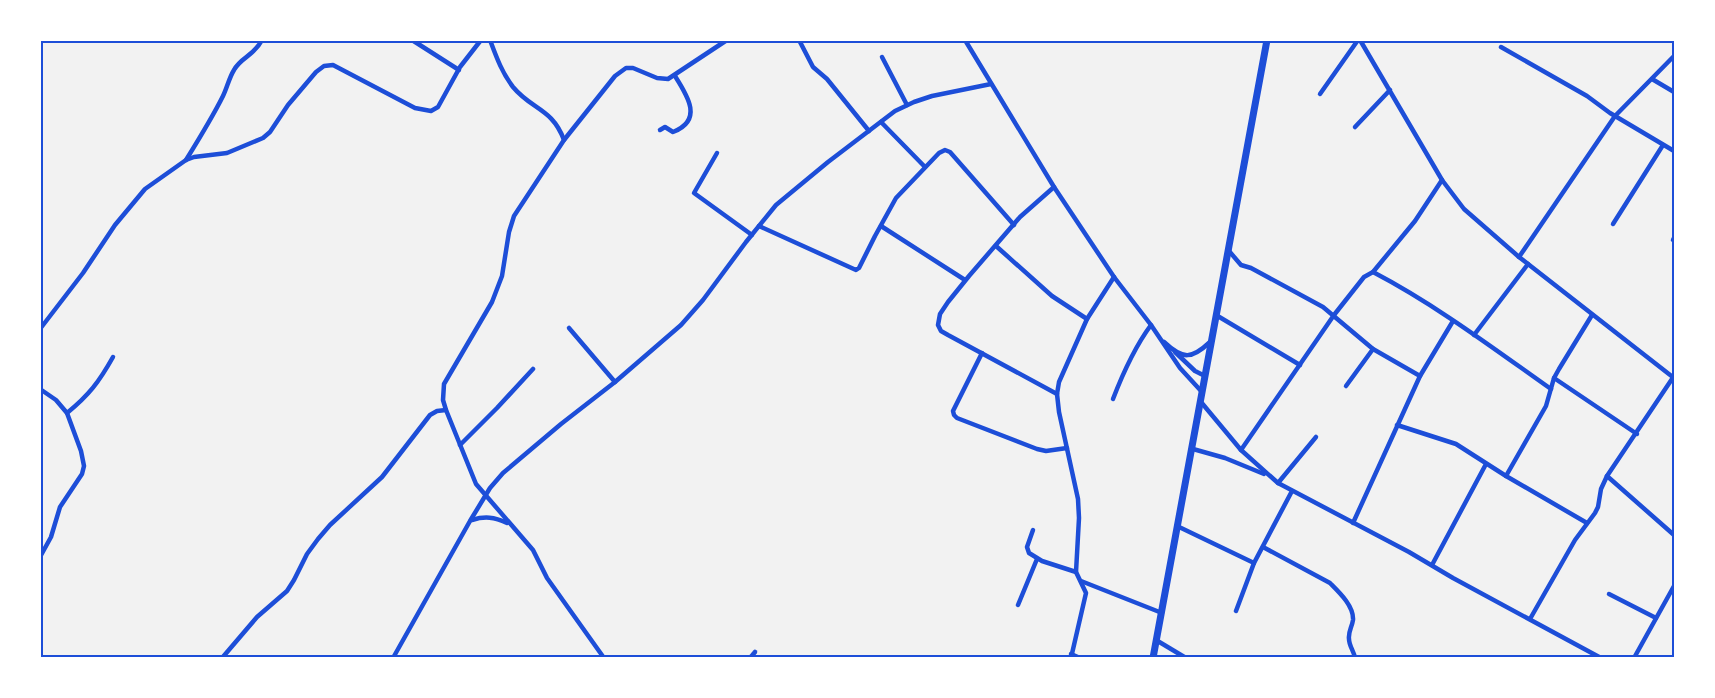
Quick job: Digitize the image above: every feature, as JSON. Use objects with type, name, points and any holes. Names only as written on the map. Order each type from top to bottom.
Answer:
[{"type":"main road","points":[[1153,657],[1267,40]]},
{"type":"street","points":[[186,160],[225,93],[233,71],[257,49],[262,40]]},
{"type":"street","points":[[412,40],[459,70]]},
{"type":"street","points":[[40,329],[83,273],[115,225],[145,189],[186,160],[227,153],[263,138],[270,132],[288,105],[316,72],[324,66],[333,65],[408,105],[426,111],[434,110],[481,40]]},
{"type":"street","points":[[490,40],[500,65],[513,86],[551,117],[561,130],[564,140]]},
{"type":"street","points":[[604,657],[547,579],[532,550],[476,484],[446,410],[443,400],[444,384],[492,302],[501,276],[514,216],[564,140],[615,76],[622,70],[633,68],[668,79],[728,40]]},
{"type":"street","points":[[799,40],[813,67],[826,79],[869,131]]},
{"type":"street","points":[[965,40],[1054,187],[1114,277],[1180,368],[1203,392]]},
{"type":"street","points":[[1320,94],[1359,40],[1442,180],[1464,209],[1519,257],[1674,377],[1607,476],[1601,489],[1598,507],[1575,540],[1530,619]]},
{"type":"street","points":[[1501,47],[1587,96],[1615,116],[1674,151]]},
{"type":"street","points":[[1519,257],[1615,116],[1674,56]]},
{"type":"street","points":[[882,57],[908,105]]},
{"type":"street","points":[[660,130],[665,127],[673,132],[679,130],[688,121],[692,108],[675,75]]},
{"type":"street","points":[[1652,79],[1674,92]]},
{"type":"street","points":[[393,657],[470,521],[502,473],[615,382],[681,325],[776,205],[869,131],[908,105],[932,96],[991,84]]},
{"type":"street","points":[[1355,127],[1390,90]]},
{"type":"street","points":[[881,122],[925,167]]},
{"type":"street","points":[[1613,224],[1663,144]]},
{"type":"street","points":[[759,226],[856,270],[896,198],[925,167],[945,150],[950,152],[1014,225]]},
{"type":"street","points":[[717,153],[693,191],[752,235]]},
{"type":"street","points":[[1241,450],[1334,315],[1364,277],[1372,272],[1415,221],[1442,180]]},
{"type":"street","points":[[1054,187],[1014,225],[965,280],[940,314],[938,325],[944,333],[1057,394]]},
{"type":"street","points":[[880,226],[965,280]]},
{"type":"street","points":[[996,246],[1052,296],[1087,319]]},
{"type":"street","points":[[1229,251],[1241,265],[1251,268],[1323,307],[1373,349],[1420,376]]},
{"type":"street","points":[[1474,335],[1528,264]]},
{"type":"street","points":[[1372,272],[1401,287],[1551,389]]},
{"type":"street","points":[[1080,657],[1071,656],[1086,592],[1076,572],[1078,499],[1057,394],[1059,382],[1087,319],[1114,277]]},
{"type":"street","points":[[1216,315],[1300,365]]},
{"type":"street","points":[[1506,476],[1546,406],[1554,378],[1592,315]]},
{"type":"street","points":[[1353,523],[1420,376],[1453,321]]},
{"type":"street","points":[[1113,399],[1126,366],[1151,325]]},
{"type":"street","points":[[569,328],[615,382]]},
{"type":"street","points":[[1160,338],[1195,371],[1205,376]]},
{"type":"street","points":[[1172,348],[1188,356],[1195,355],[1211,341]]},
{"type":"street","points":[[1346,386],[1373,349]]},
{"type":"street","points":[[982,354],[953,411],[954,415],[1037,449],[1067,448]]},
{"type":"street","points":[[67,413],[95,387],[113,357]]},
{"type":"street","points":[[460,445],[533,369]]},
{"type":"street","points":[[1554,378],[1637,434]]},
{"type":"street","points":[[40,389],[56,400],[67,413],[84,466],[82,474],[60,507],[51,537],[40,557]]},
{"type":"street","points":[[1201,402],[1241,450],[1278,483],[1601,657]]},
{"type":"street","points":[[222,657],[257,617],[287,591],[307,554],[330,525],[382,477],[430,415],[446,410]]},
{"type":"street","points":[[1398,425],[1452,442],[1587,523]]},
{"type":"street","points":[[1278,483],[1316,437]]},
{"type":"street","points":[[1193,449],[1226,458],[1270,477]]},
{"type":"street","points":[[1432,565],[1486,464]]},
{"type":"street","points":[[1607,476],[1674,535]]},
{"type":"street","points":[[1236,611],[1254,563],[1292,491]]},
{"type":"street","points":[[470,521],[483,516],[498,518],[509,524]]},
{"type":"street","points":[[1177,526],[1254,563]]},
{"type":"street","points":[[1033,530],[1027,549],[1029,554],[1037,559],[1076,572]]},
{"type":"street","points":[[1263,547],[1330,583],[1339,592],[1353,615],[1348,637],[1355,657]]},
{"type":"street","points":[[1018,605],[1037,559]]},
{"type":"street","points":[[1081,581],[1162,613]]},
{"type":"street","points":[[1634,657],[1674,586]]},
{"type":"street","points":[[1610,594],[1656,618]]},
{"type":"street","points":[[1156,640],[1186,657]]},
{"type":"street","points":[[750,657],[755,652]]}]
